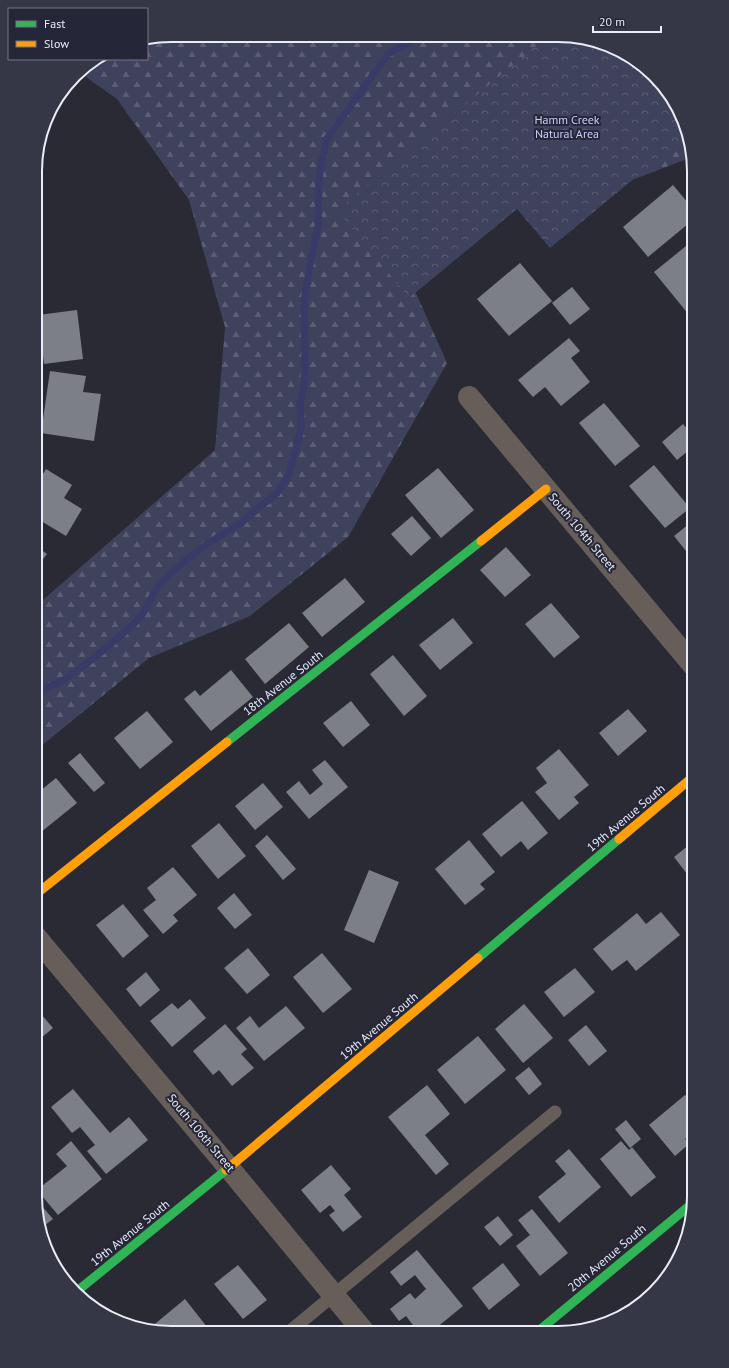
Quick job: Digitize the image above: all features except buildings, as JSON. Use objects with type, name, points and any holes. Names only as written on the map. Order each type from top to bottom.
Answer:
[{"type":"street","name":"South 104th Street","points":[[469,397],[687,658]]},
{"type":"street","name":"18th Avenue South","points":[[42,889],[546,489]]},
{"type":"street","name":"19th Avenue South","points":[[80,1288],[229,1168],[687,782]]},
{"type":"street","name":"South 106th Street","points":[[42,944],[359,1326]]},
{"type":"street","name":"20th Avenue South","points":[[545,1326],[687,1208]]},
{"type":"lane","points":[[296,1326],[555,1112]]},
{"type":"green space","name":"Hamm Creek Natural Area","points":[[541,42],[583,44],[615,55],[630,64],[655,86],[665,99],[674,114],[684,144],[681,140],[550,248],[517,209],[409,298],[337,210]]},
{"type":"green space","points":[[154,43],[575,43],[583,44],[615,55],[643,74],[655,86],[674,114],[685,146],[686,159],[580,200],[518,161],[400,257],[447,363],[348,537],[250,616],[149,658],[42,745],[42,601],[215,450],[225,327],[189,200],[117,99],[84,76],[106,60],[148,60],[148,44]]},
{"type":"waterway","points":[[42,689],[64,680],[94,658],[132,626],[144,612],[157,587],[180,565],[207,544],[241,523],[277,493],[288,477],[301,430],[300,404],[304,386],[305,365],[304,301],[318,226],[319,178],[326,140],[388,54],[410,42]]},
{"type":"traffic: fast","points":[[227,742],[481,541]]},
{"type":"traffic: fast","points":[[478,958],[619,839]]},
{"type":"traffic: fast","points":[[80,1288],[226,1170]]},
{"type":"traffic: fast","points":[[544,1326],[687,1208]]},
{"type":"traffic: slow","points":[[481,541],[546,489]]},
{"type":"traffic: slow","points":[[42,889],[227,742]]},
{"type":"traffic: slow","points":[[619,839],[687,782]]},
{"type":"traffic: slow","points":[[226,1170],[478,958]]}]
